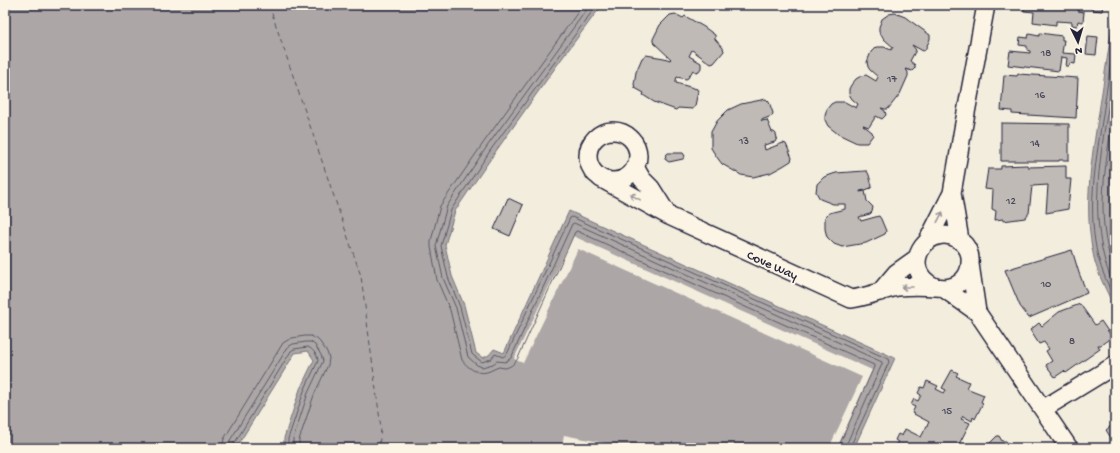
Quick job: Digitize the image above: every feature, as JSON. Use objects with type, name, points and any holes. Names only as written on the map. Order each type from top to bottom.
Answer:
[{"type":"street","points":[[928,240],[952,193],[986,5]]},
{"type":"street","name":"Cove Way","points":[[635,167],[638,159],[636,147],[627,136],[620,132],[613,131],[599,135],[590,146],[588,153],[590,167],[600,178],[669,216],[851,299],[862,298],[900,287],[951,287],[959,284],[964,279],[969,272],[970,264]]},
{"type":"street","points":[[600,178],[607,181],[624,179],[635,167],[669,216]]},
{"type":"street","points":[[952,193],[960,240]]},
{"type":"street","points":[[978,312],[927,282],[921,275],[917,267],[917,258],[920,248],[928,240],[935,236],[952,236],[960,240],[966,247],[970,255],[970,264],[978,312],[1069,448]]},
{"type":"street","points":[[880,292],[896,273],[917,258]]},
{"type":"street","points":[[1043,409],[1115,365]]},
{"type":"water","points":[[5,5],[602,5],[560,61],[455,211],[445,245],[452,276],[464,305],[476,353],[483,358],[489,355],[494,349],[504,353],[569,211],[895,358],[854,448],[284,448],[284,438],[300,389],[314,360],[308,351],[295,353],[236,448],[5,448]]},
{"type":"water","points":[[1115,7],[1115,308],[1100,277],[1094,258],[1089,221],[1089,185],[1093,149]]},
{"type":"pier","points":[[573,236],[872,370],[837,448],[829,448],[862,377],[578,249],[523,363],[514,359]]},
{"type":"pier","points":[[564,435],[630,448],[572,448],[562,446]]},
{"type":"building","points":[[1024,5],[1079,5],[1078,11],[1084,12],[1083,22],[1078,21],[1077,26],[1072,25],[1072,22],[1056,21],[1056,25],[1033,22],[1034,12],[1024,11]]},
{"type":"building","points":[[1093,5],[1103,5],[1102,11],[1092,10]]},
{"type":"building","points":[[895,13],[905,17],[930,35],[930,39],[925,50],[923,51],[912,45],[916,50],[910,61],[915,65],[915,68],[912,71],[905,69],[908,72],[908,76],[900,94],[888,109],[881,108],[885,111],[886,115],[882,119],[876,116],[869,127],[863,125],[872,132],[873,135],[867,143],[857,143],[838,134],[828,126],[825,120],[827,109],[835,102],[845,102],[856,108],[858,104],[849,94],[851,85],[856,79],[866,75],[876,81],[878,77],[870,70],[867,62],[871,52],[876,47],[884,47],[891,50],[893,47],[884,39],[879,31],[879,27],[882,19],[889,14]]},
{"type":"building","points":[[675,14],[683,18],[685,16],[715,35],[715,39],[724,51],[714,63],[711,64],[692,50],[689,56],[701,63],[701,68],[696,72],[693,70],[686,79],[677,77],[676,83],[697,89],[698,91],[693,109],[678,108],[676,110],[654,102],[643,95],[644,93],[635,88],[634,84],[636,72],[642,58],[646,55],[671,59],[653,42],[653,39],[660,25],[670,15]]},
{"type":"building","points":[[1040,33],[1062,36],[1062,40],[1064,40],[1062,53],[1076,54],[1075,64],[1070,63],[1069,66],[1066,66],[1067,58],[1061,57],[1059,71],[1008,65],[1010,51],[1030,53],[1030,51],[1027,50],[1027,46],[1019,45],[1020,37],[1028,38],[1029,34],[1039,36]]},
{"type":"building","points":[[1088,36],[1098,37],[1096,55],[1086,54]]},
{"type":"building","points":[[1018,74],[1078,78],[1076,118],[1012,114],[1012,111],[1001,110],[1004,75],[1017,76]]},
{"type":"building","points":[[766,99],[769,102],[773,113],[772,116],[761,120],[767,120],[772,132],[776,134],[777,138],[775,142],[764,145],[765,150],[783,143],[786,144],[792,158],[791,161],[770,173],[753,177],[741,175],[722,164],[716,156],[711,148],[711,132],[717,121],[728,110],[741,104]]},
{"type":"building","points":[[1001,123],[1069,124],[1069,160],[1001,161]]},
{"type":"building","points":[[668,153],[683,153],[685,156],[683,159],[669,162],[665,158]]},
{"type":"building","points":[[1027,165],[1028,167],[1066,166],[1066,179],[1071,179],[1068,209],[1046,213],[1048,185],[1032,186],[1029,213],[1025,218],[1003,221],[1003,219],[995,220],[996,211],[992,209],[993,190],[985,189],[988,169],[1001,169],[1001,166]]},
{"type":"building","points":[[867,171],[872,186],[871,188],[860,192],[865,191],[867,201],[873,207],[870,214],[859,217],[861,221],[879,216],[886,231],[885,234],[866,243],[842,247],[834,244],[827,237],[825,217],[829,213],[845,209],[845,204],[833,204],[820,199],[816,192],[817,184],[824,177],[836,173]]},
{"type":"building","points":[[508,198],[523,205],[510,236],[494,229]]},
{"type":"building","points":[[1072,250],[1087,293],[1029,318],[1020,306],[1005,270]]},
{"type":"building","points":[[1080,304],[1095,325],[1101,321],[1112,337],[1101,345],[1098,345],[1100,349],[1066,373],[1064,371],[1055,377],[1046,365],[1052,361],[1046,351],[1049,349],[1044,342],[1039,344],[1030,330],[1039,323],[1042,326],[1059,312]]},
{"type":"building","points":[[952,370],[958,373],[956,376],[969,382],[966,388],[984,395],[981,402],[983,403],[975,419],[973,417],[972,421],[963,416],[961,419],[970,423],[957,448],[892,448],[892,446],[895,447],[898,442],[895,440],[898,434],[902,436],[905,429],[921,437],[929,422],[912,413],[915,407],[911,405],[914,399],[918,401],[921,395],[918,393],[921,387],[924,388],[927,381],[938,386],[936,389],[944,393],[946,390],[942,388]]},
{"type":"building","points":[[1115,423],[1115,444],[1106,430]]},
{"type":"building","points":[[997,436],[999,436],[1002,441],[1006,441],[1013,448],[987,448],[987,446]]},
{"type":"building","points":[[1115,444],[1115,448],[1109,448]]},
{"type":"ferry route","points":[[269,5],[361,276],[381,428],[379,448]]}]
